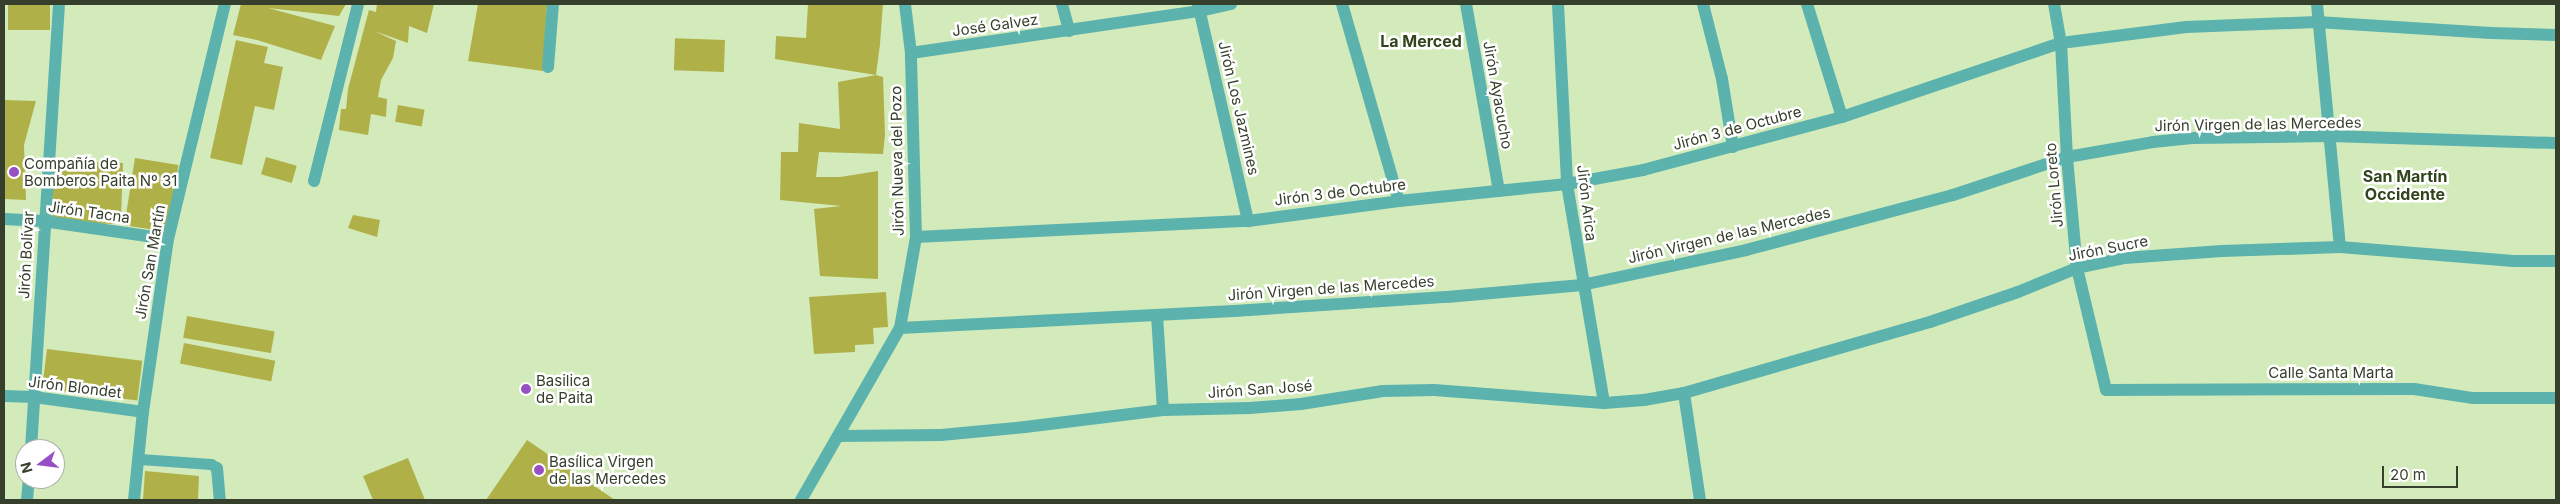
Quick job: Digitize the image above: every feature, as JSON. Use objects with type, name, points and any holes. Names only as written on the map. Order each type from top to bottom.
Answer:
[{"type":"street","name":"Jirón Bolívar","points":[[32,439],[59,4]]},
{"type":"street","name":"Jirón San Martín","points":[[134,500],[140,459],[143,412],[168,239],[225,4]]},
{"type":"street","points":[[314,181],[358,4]]},
{"type":"street","points":[[548,67],[553,4]]},
{"type":"street","name":"Jirón Nueva del Pozo","points":[[801,500],[900,328],[916,237],[911,53],[905,4]]},
{"type":"street","points":[[1062,4],[1069,31]]},
{"type":"street","name":"José Galvez","points":[[911,53],[1069,31],[1199,7],[1231,4]]},
{"type":"street","points":[[1342,4],[1399,201]]},
{"type":"street","name":"Jirón Ayacucho","points":[[1466,4],[1499,191]]},
{"type":"street","name":"Jirón Arica","points":[[1558,4],[1567,184],[1582,285],[1604,403]]},
{"type":"street","points":[[1703,4],[1722,79],[1734,147]]},
{"type":"street","points":[[1807,4],[1842,117]]},
{"type":"street","name":"Jirón Loreto","points":[[2054,4],[2061,43],[2067,158],[2077,268],[2106,390]]},
{"type":"street","points":[[2317,4],[2317,22],[2340,247]]},
{"type":"street","name":"Jirón Los Jazmines","points":[[1199,7],[1248,220]]},
{"type":"street","name":"Jirón 3 de Octubre","points":[[916,237],[1248,220],[1399,201],[1567,184],[1642,170],[1842,117],[2061,43],[2186,28],[2317,22],[2491,33],[2556,35]]},
{"type":"street","name":"Jirón Virgen de las Mercedes","points":[[900,328],[1157,315],[1447,297],[1582,285],[1746,250],[1953,196],[2067,158],[2153,142],[2192,138],[2330,136],[2556,143]]},
{"type":"street","name":"Jirón Tacna","points":[[4,219],[44,221],[168,239]]},
{"type":"street","name":"Jirón Sucre","points":[[1684,393],[1930,322],[2018,292],[2077,268],[2124,258],[2340,247],[2513,261],[2556,260]]},
{"type":"street","points":[[1157,315],[1163,410]]},
{"type":"street","name":"Jirón San José","points":[[838,436],[941,435],[1025,428],[1163,410],[1284,405],[1383,391],[1434,390],[1604,403],[1644,400],[1684,393]]},
{"type":"street","name":"Calle Santa Marta","points":[[2106,390],[2414,390],[2474,398],[2556,398]]},
{"type":"street","points":[[1684,393],[1700,500]]},
{"type":"street","name":"Jirón Blondet","points":[[4,396],[34,397],[143,412]]},
{"type":"street","points":[[217,468],[220,482],[220,500]]},
{"type":"lane","points":[[140,459],[211,464],[217,468]]},
{"type":"building","points":[[8,4],[50,4],[50,30],[8,30]]},
{"type":"building","points":[[241,4],[346,4],[339,16],[268,8],[335,26],[321,60],[257,40],[233,35]]},
{"type":"building","points":[[377,4],[434,4],[427,33],[409,26],[408,43],[374,31],[396,41],[393,58],[381,80],[378,97],[387,99],[386,117],[371,114],[368,135],[339,130],[341,109],[346,109],[348,89],[369,10],[376,12]]},
{"type":"building","points":[[478,4],[547,4],[543,71],[468,61]]},
{"type":"building","points":[[808,4],[883,4],[876,75],[775,59],[776,36],[806,38]]},
{"type":"building","points":[[675,38],[725,40],[724,72],[674,70]]},
{"type":"building","points":[[236,40],[268,47],[264,63],[283,67],[274,110],[255,106],[242,165],[210,158]]},
{"type":"building","points":[[876,75],[883,77],[885,135],[883,154],[819,152],[816,177],[840,177],[878,171],[878,279],[820,276],[814,209],[841,206],[780,200],[781,152],[798,152],[799,123],[840,129],[838,82]]},
{"type":"building","name":"Compañía de Bomberos Paita Nº 31","points":[[4,100],[36,101],[24,145],[26,200],[4,199]]},
{"type":"building","points":[[398,105],[425,110],[422,126],[395,122]]},
{"type":"building","points":[[266,157],[297,166],[292,183],[261,174]]},
{"type":"building","points":[[135,158],[178,165],[168,232],[124,225]]},
{"type":"building","points":[[54,160],[123,163],[121,218],[115,218],[115,224],[52,222]]},
{"type":"building","points":[[353,215],[380,220],[377,237],[348,228]]},
{"type":"building","points":[[886,292],[888,327],[873,328],[874,344],[855,345],[855,352],[814,354],[809,297]]},
{"type":"building","points":[[187,316],[275,331],[271,353],[183,338]]},
{"type":"building","points":[[184,343],[275,361],[271,381],[180,364]]},
{"type":"building","points":[[47,349],[142,361],[137,400],[42,389]]},
{"type":"building","name":"Basílica Virgen de las Mercedes","points":[[527,440],[615,500],[486,500]]},
{"type":"building","points":[[408,458],[425,500],[373,500],[363,476]]},
{"type":"building","points":[[145,471],[199,476],[198,500],[143,500]]},
{"type":"place","name":"Compañía de Bomberos Paita Nº 31","points":[[14,172]]},
{"type":"place","name":"Basilica de Paita","points":[[526,389]]},
{"type":"place","name":"Basílica Virgen de las Mercedes","points":[[539,470]]},
{"type":"district","name":"La Merced","points":[[1421,41]]},
{"type":"district","name":"San Martín Occidente","points":[[2405,185]]}]
